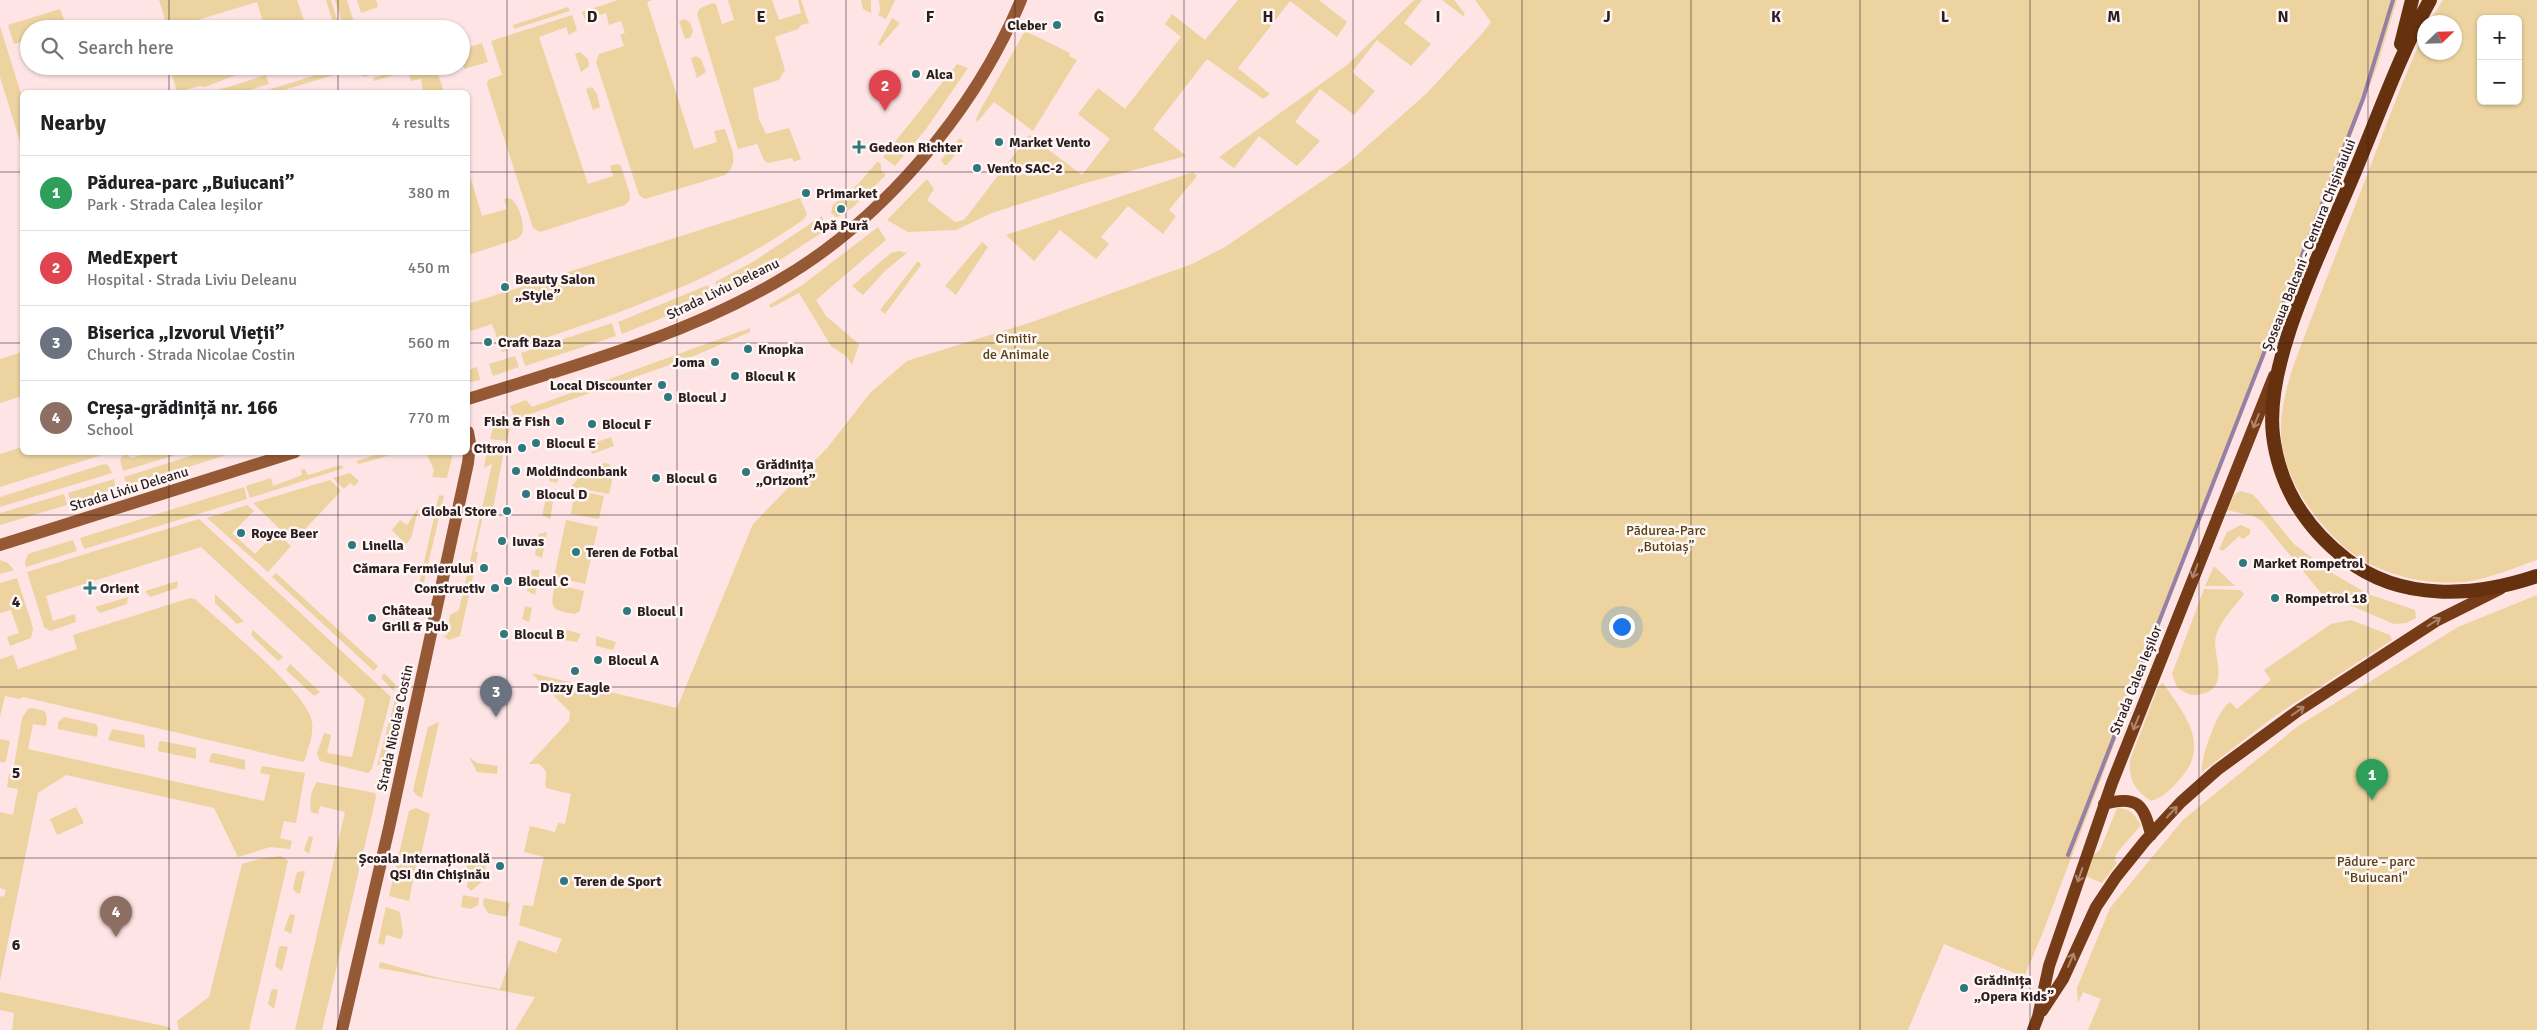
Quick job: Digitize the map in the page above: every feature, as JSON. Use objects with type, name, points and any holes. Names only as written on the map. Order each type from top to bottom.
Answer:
[{"type":"highway","name":"Șoseaua Balcani - Centura Chișinăului","points":[[2391,83],[2412,0]]},
{"type":"highway","name":"Șoseaua Balcani - Centura Chișinăului","points":[[2430,0],[2391,83],[2303,297],[2281,360],[2272,410],[2273,436],[2278,461],[2298,508],[2313,529],[2331,547],[2351,563],[2373,576],[2397,585],[2422,590],[2448,592],[2511,584],[2537,576]]},
{"type":"main road","name":"Strada Liviu Deleanu","points":[[470,398],[614,353],[676,330],[753,295],[802,267],[871,211],[937,141],[979,80],[1021,0]]},
{"type":"main road","name":"Strada Calea Ieșilor","points":[[2033,1030],[2038,1017],[2049,966],[2104,804],[2211,528],[2281,360]]},
{"type":"main road","name":"Strada Liviu Deleanu","points":[[0,545],[285,455]]},
{"type":"main road","name":"Strada Nicolae Costin","points":[[342,1030],[389,828],[469,455]]},
{"type":"main road","name":"Strada Calea Ieșilor","points":[[2038,1017],[2063,979],[2096,907],[2116,877],[2181,802],[2216,770],[2299,710],[2436,621],[2511,584]]},
{"type":"main road","points":[[2104,804],[2125,800],[2133,801],[2141,806],[2151,835]]},
{"type":"green space","points":[[159,0],[297,0],[304,20],[262,20],[257,2],[198,20],[165,20]]},
{"type":"green space","points":[[326,0],[331,0],[337,20],[332,20]]},
{"type":"green space","points":[[335,0],[347,0],[353,20],[341,20]]},
{"type":"green space","points":[[357,0],[376,0],[378,7],[361,13]]},
{"type":"green space","points":[[618,0],[652,0],[647,2],[694,149],[717,142],[714,131],[725,129],[733,159],[730,170],[725,175],[645,199],[639,195],[596,62],[599,54],[624,46],[620,35],[625,33],[621,21],[609,25],[606,13],[585,20],[582,12]]},
{"type":"green space","points":[[728,0],[772,0],[779,20],[801,13],[798,0],[801,0],[809,23],[775,37],[785,70],[779,80],[753,88],[759,119],[766,134],[789,128],[801,159],[794,162],[792,158],[768,163],[764,160],[757,144],[738,149],[697,14],[699,9],[712,3],[716,4],[722,24],[734,20]]},
{"type":"green space","points":[[861,0],[871,0],[871,13],[863,9]]},
{"type":"green space","points":[[879,0],[895,0],[886,19],[878,15],[880,11]]},
{"type":"green space","points":[[1238,0],[1319,0],[1347,22],[1337,37],[1290,1],[1238,68],[1270,94],[1263,99],[1207,59],[1153,129],[1186,156],[1082,184],[992,213],[956,230],[908,232],[887,220],[927,179],[934,189],[927,200],[955,222],[964,220],[1029,135],[1082,175],[1110,139],[1078,114],[1098,88],[1125,109],[1181,37],[1165,24],[1172,14],[1205,40]]},
{"type":"green space","points":[[1414,0],[1422,0],[1404,23],[1431,44],[1411,66],[1377,40],[1352,72],[1375,91],[1354,115],[1320,89],[1295,122],[1320,141],[1297,166],[1259,136],[1234,168],[1219,157],[1347,65]]},
{"type":"green space","points":[[1442,0],[1454,0],[1465,14],[1463,16]]},
{"type":"green space","name":"Pădurea-Parc „Butoiaș”","points":[[1475,0],[2397,0],[2378,63],[2339,169],[2183,563],[2043,932],[2024,977],[1944,944],[1908,1030],[515,1030],[535,997],[379,968],[380,962],[439,978],[500,989],[518,940],[556,953],[562,939],[519,925],[523,905],[533,906],[544,857],[524,852],[530,826],[555,832],[558,823],[565,824],[571,794],[546,788],[546,773],[543,767],[539,764],[529,764],[569,721],[570,712],[531,673],[677,708],[753,524],[828,447],[870,393],[907,361],[1032,322],[1192,264],[1225,247],[1347,164],[1427,93],[1491,22]]},
{"type":"green space","points":[[2443,0],[2537,0],[2537,560],[2492,576],[2464,582],[2432,582],[2399,576],[2354,555],[2332,535],[2312,512],[2290,473],[2282,445],[2282,413],[2294,364],[2417,49],[2417,60],[2462,60],[2462,15],[2433,15]]},
{"type":"green space","points":[[568,7],[570,11],[514,29],[513,25]]},
{"type":"green space","points":[[60,9],[64,20],[24,20]]},
{"type":"green space","points":[[572,15],[577,30],[569,35],[566,27],[539,37],[588,184],[613,176],[610,166],[617,164],[621,166],[630,195],[629,201],[625,205],[540,232],[533,228],[487,85],[488,80],[502,75],[491,41]]},
{"type":"green space","points":[[892,18],[900,23],[880,46],[878,44]]},
{"type":"green space","points":[[685,19],[690,23],[693,31],[690,38],[685,39],[679,21]]},
{"type":"green space","points":[[20,21],[20,42],[14,44],[8,25]]},
{"type":"green space","points":[[0,26],[20,91],[20,142],[0,77]]},
{"type":"green space","points":[[1025,31],[1070,53],[1069,56],[1077,60],[1033,131],[994,102],[977,122],[976,119],[982,107]]},
{"type":"green space","points":[[482,43],[488,62],[470,67],[470,47]]},
{"type":"green space","points":[[580,52],[588,59],[589,66],[581,72],[575,54]]},
{"type":"green space","points":[[696,56],[701,59],[706,72],[697,78],[691,58]]},
{"type":"green space","points":[[957,64],[968,68],[926,129],[895,166],[883,157]]},
{"type":"green space","points":[[172,75],[236,75],[205,87],[200,86],[176,90]]},
{"type":"green space","points":[[266,75],[269,84],[250,90],[218,90]]},
{"type":"green space","points":[[316,75],[334,75],[284,90],[267,90]]},
{"type":"green space","points":[[382,75],[394,75],[374,81],[373,78]]},
{"type":"green space","points":[[409,75],[438,75],[443,90],[423,90],[421,79],[411,81]]},
{"type":"green space","points":[[592,87],[597,94],[600,107],[593,110],[586,89]]},
{"type":"green space","points":[[960,138],[964,143],[947,165],[944,165],[941,160]]},
{"type":"green space","points":[[878,161],[881,165],[881,170],[886,175],[852,208],[836,218],[831,212],[833,205],[858,184]]},
{"type":"green space","points":[[1193,172],[1197,176],[1169,210],[1176,216],[1163,234],[1128,206],[1101,237],[1109,244],[1096,259],[1060,230],[1034,261],[1006,235]]},
{"type":"green space","points":[[470,176],[482,216],[507,209],[504,199],[509,198],[516,204],[522,219],[523,230],[517,239],[470,254]]},
{"type":"green space","points":[[800,198],[807,214],[804,219],[769,242],[697,280],[620,312],[502,352],[492,324],[470,331],[470,303]]},
{"type":"green space","points":[[822,216],[826,230],[752,278],[720,294],[715,282],[751,263]]},
{"type":"green space","points":[[878,227],[886,240],[816,300],[826,316],[859,344],[852,365],[846,356],[831,346],[799,293],[771,308],[769,305],[801,286]]},
{"type":"green space","points":[[982,242],[988,247],[956,295],[945,286]]},
{"type":"green space","points":[[899,251],[907,253],[885,271],[863,295],[852,286],[891,253]]},
{"type":"green space","points":[[918,261],[921,265],[885,314],[880,310]]},
{"type":"green space","points":[[708,285],[714,297],[622,334],[618,322]]},
{"type":"green space","points":[[612,323],[616,336],[525,366],[521,353]]},
{"type":"green space","points":[[750,328],[750,332],[689,358],[522,417],[516,421],[510,406],[526,400],[532,407]]},
{"type":"green space","points":[[20,353],[20,397],[0,403],[0,359]]},
{"type":"green space","points":[[515,356],[519,367],[493,376],[489,364]]},
{"type":"green space","points":[[477,367],[480,380],[470,382],[470,369]]},
{"type":"green space","points":[[504,410],[510,429],[507,441],[490,439],[494,424]]},
{"type":"green space","points":[[611,437],[614,446],[592,454],[589,445]]},
{"type":"green space","points":[[488,446],[504,451],[493,508],[483,516],[475,551],[478,553],[460,636],[449,640],[443,636],[447,635],[450,615],[459,610],[492,464],[484,468]]},
{"type":"green space","points":[[20,448],[20,455],[102,455],[0,487],[0,454]]},
{"type":"green space","points":[[123,455],[128,455],[131,458],[142,455],[175,455],[123,471],[120,460]]},
{"type":"green space","points":[[194,455],[227,455],[127,486],[124,477]]},
{"type":"green space","points":[[376,455],[390,455],[359,464],[356,461]]},
{"type":"green space","points":[[427,455],[453,455],[447,478],[432,477],[434,470]]},
{"type":"green space","points":[[605,463],[609,464],[614,472],[609,494],[571,487],[584,471]]},
{"type":"green space","points":[[104,464],[108,465],[112,473],[0,507],[0,497]]},
{"type":"green space","points":[[341,465],[344,468],[250,498],[246,486],[271,478],[273,486],[302,475],[301,470],[305,469],[308,475]]},
{"type":"green space","points":[[552,469],[560,471],[557,483],[549,481]]},
{"type":"green space","points":[[350,473],[359,481],[354,486],[350,483],[344,489],[333,478]]},
{"type":"green space","points":[[114,479],[115,485],[111,490],[71,504],[68,493]]},
{"type":"green space","points":[[330,480],[341,491],[293,542],[253,503]]},
{"type":"green space","points":[[244,487],[247,499],[84,549],[80,538]]},
{"type":"green space","points":[[575,490],[604,496],[599,519],[571,514]]},
{"type":"green space","points":[[2240,491],[2252,494],[2294,544],[2332,573],[2368,594],[2415,610],[2416,618],[2406,623],[2394,624],[2321,593],[2262,521],[2253,516],[2227,510],[2234,495]]},
{"type":"green space","points":[[64,494],[67,505],[0,525],[0,513]]},
{"type":"green space","points":[[439,495],[444,496],[422,590],[418,589]]},
{"type":"green space","points":[[554,496],[550,519],[542,515],[546,499]]},
{"type":"green space","points":[[247,505],[254,511],[232,533],[255,554],[276,532],[291,546],[268,572],[207,518]]},
{"type":"green space","points":[[419,507],[411,538],[406,544],[392,530],[400,520],[407,525]]},
{"type":"green space","points":[[199,519],[391,697],[372,769],[368,773],[320,761],[317,753],[324,733],[331,735],[327,753],[352,757],[365,699],[201,547],[46,596],[53,621],[75,614],[76,622],[50,631],[44,627],[27,572]]},
{"type":"green space","name":"Teren de Fotbal","points":[[566,520],[598,527],[585,584],[554,577]]},
{"type":"green space","points":[[2241,525],[2250,529],[2250,534],[2243,539],[2239,536],[2223,551],[2219,549],[2227,532]]},
{"type":"green space","points":[[547,532],[542,558],[535,555],[539,534]]},
{"type":"green space","points":[[73,540],[77,551],[26,567],[25,563],[28,554]]},
{"type":"green space","points":[[0,560],[8,563],[14,570],[0,574]]},
{"type":"green space","points":[[2214,566],[2235,586],[2205,586]]},
{"type":"green space","points":[[532,570],[540,570],[535,595],[527,591]]},
{"type":"green space","points":[[276,573],[378,666],[374,671],[272,577]]},
{"type":"green space","points":[[17,578],[33,629],[31,638],[10,646],[7,637],[19,633],[11,610],[0,613],[0,583]]},
{"type":"green space","points":[[178,581],[177,588],[150,597],[145,591]]},
{"type":"green space","points":[[555,584],[584,591],[580,611],[575,614],[556,609],[552,598]]},
{"type":"green space","points":[[2204,589],[2240,590],[2244,594],[2224,619],[2216,636],[2218,677],[2216,684],[2211,690],[2202,694],[2192,695],[2177,687],[2172,674]]},
{"type":"green space","points":[[215,594],[244,621],[237,624],[215,603]]},
{"type":"green space","name":"Pădure - parc \"Buiucani\"","points":[[2537,595],[2537,1030],[2088,1030],[2101,999],[2083,992],[2078,1003],[2077,988],[2110,908],[2183,820],[2298,726],[2458,627]]},
{"type":"green space","points":[[128,597],[127,604],[100,613],[95,607]]},
{"type":"green space","points":[[190,598],[195,599],[242,640],[296,694],[307,710],[312,722],[309,746],[303,762],[23,697],[19,699],[5,696],[0,717],[0,659],[13,655],[18,669],[77,649],[73,635]]},
{"type":"green space","points":[[525,606],[532,608],[529,622],[522,619]]},
{"type":"green space","points":[[2351,620],[2390,635],[2392,640],[2275,716],[2202,772],[2204,756],[2211,734],[2225,706],[2230,702],[2237,709],[2271,680],[2264,670],[2331,624]]},
{"type":"green space","points":[[556,627],[581,634],[577,642],[557,639]]},
{"type":"green space","points":[[253,630],[283,657],[278,661],[251,635]]},
{"type":"green space","points":[[596,636],[616,642],[613,650],[596,646]]},
{"type":"green space","points":[[290,664],[320,692],[314,696],[286,670]]},
{"type":"green space","points":[[384,673],[395,684],[394,691],[381,678]]},
{"type":"green space","points":[[2163,683],[2186,718],[2194,742],[2193,754],[2189,767],[2176,783],[2163,795],[2151,801],[2134,784],[2130,773],[2130,760],[2158,687]]},
{"type":"green space","points":[[395,700],[398,702],[384,761],[377,766]]},
{"type":"green space","points":[[28,709],[45,711],[47,719],[46,726],[33,724],[28,749],[264,801],[270,775],[260,773],[262,766],[305,773],[296,823],[284,821],[280,838],[292,841],[290,849],[270,847],[238,857],[214,808],[66,775],[38,793],[0,981],[0,896],[4,897],[6,890],[0,888],[0,812],[13,815],[18,789],[7,787],[9,774],[13,772],[22,718]]},
{"type":"green space","points":[[64,717],[96,724],[98,728],[97,737],[58,729],[58,722]]},
{"type":"green space","points":[[439,722],[422,798],[416,795],[413,790],[428,727]]},
{"type":"green space","points":[[112,729],[144,735],[145,748],[108,740]]},
{"type":"green space","points":[[0,739],[10,741],[4,763],[0,762]]},
{"type":"green space","points":[[159,742],[196,748],[196,759],[158,751]]},
{"type":"green space","points":[[214,753],[245,760],[245,770],[209,762],[211,754]]},
{"type":"green space","points":[[469,757],[477,763],[498,766],[497,774],[477,772]]},
{"type":"green space","points":[[317,782],[375,793],[376,797],[322,1030],[295,1030],[345,812],[320,806],[318,814],[311,812],[311,796]]},
{"type":"green space","points":[[76,807],[84,823],[57,835],[50,819]]},
{"type":"green space","points":[[416,808],[430,814],[419,864],[416,865],[409,901],[389,896],[409,811]]},
{"type":"green space","points":[[2117,808],[2125,809],[2132,813],[2141,825],[2116,854],[2115,861],[2117,863],[2102,883],[2085,876],[2090,858],[2100,850]]},
{"type":"green space","points":[[309,836],[313,837],[309,854],[304,850]]},
{"type":"green space","points":[[470,855],[487,855],[484,880],[471,891],[467,887],[469,875],[465,874]]},
{"type":"green space","points":[[281,856],[288,861],[249,1030],[179,1030],[177,1021],[209,997],[242,864]]},
{"type":"green space","points":[[305,871],[300,894],[295,892],[293,888],[297,872]]},
{"type":"green space","points":[[463,895],[479,898],[478,905],[471,909],[461,907]]},
{"type":"green space","points":[[484,898],[510,903],[507,917],[488,913],[483,905]]},
{"type":"green space","points":[[386,907],[400,912],[403,933],[401,939],[386,935],[384,945],[378,943]]},
{"type":"green space","points":[[290,914],[295,915],[291,934],[284,930]]},
{"type":"green space","points":[[279,947],[288,947],[282,971],[275,966]]},
{"type":"green space","points":[[274,989],[278,990],[274,1009],[268,1004],[271,991]]},
{"type":"green space","points":[[0,992],[169,1027],[171,1030],[12,1030],[14,1013],[0,1010]]},
{"type":"waterway","points":[[2068,855],[2363,99],[2393,0]]},
{"type":"place","name":"Cleber","points":[[1057,25]]},
{"type":"place","name":"Alca","points":[[916,74]]},
{"type":"place","name":"MedExpert","points":[[885,111]]},
{"type":"place","name":"Market Vento","points":[[999,142]]},
{"type":"place","name":"Gedeon Richter","points":[[859,147]]},
{"type":"place","name":"Vento SAC-2","points":[[977,168]]},
{"type":"place","name":"Primarket","points":[[806,193]]},
{"type":"place","name":"Apă Pură","points":[[841,209]]},
{"type":"place","name":"Beauty Salon „Style”","points":[[505,287]]},
{"type":"place","name":"Craft Baza","points":[[488,342]]},
{"type":"place","name":"Knopka","points":[[748,349]]},
{"type":"place","name":"Joma","points":[[715,362]]},
{"type":"place","name":"Blocul K","points":[[735,376]]},
{"type":"place","name":"Local Discounter","points":[[662,385]]},
{"type":"place","name":"Blocul J","points":[[668,397]]},
{"type":"place","name":"Fish & Fish","points":[[560,421]]},
{"type":"place","name":"Blocul F","points":[[592,424]]},
{"type":"place","name":"Blocul E","points":[[536,443]]},
{"type":"place","name":"Citron","points":[[522,448]]},
{"type":"place","name":"Moldindconbank","points":[[516,471]]},
{"type":"place","name":"Grădinița „Orizont”","points":[[746,472]]},
{"type":"place","name":"Blocul G","points":[[656,478]]},
{"type":"place","name":"Blocul D","points":[[526,494]]},
{"type":"place","name":"Global Store","points":[[507,511]]},
{"type":"place","name":"Royce Beer","points":[[241,533]]},
{"type":"place","name":"Iuvas","points":[[502,541]]},
{"type":"place","name":"Linella","points":[[352,545]]},
{"type":"place","name":"Teren de Fotbal","points":[[576,552]]},
{"type":"place","name":"Market Rompetrol","points":[[2243,563]]},
{"type":"place","name":"Cămara Fermierului","points":[[484,568]]},
{"type":"place","name":"Blocul C","points":[[508,581]]},
{"type":"place","name":"Orient","points":[[90,588]]},
{"type":"place","name":"Constructiv","points":[[495,588]]},
{"type":"place","name":"Rompetrol 18","points":[[2275,598]]},
{"type":"place","name":"Blocul I","points":[[627,611]]},
{"type":"place","name":"Château Grill & Pub","points":[[372,618]]},
{"type":"place","name":"Blocul B","points":[[504,634]]},
{"type":"place","name":"Blocul A","points":[[598,660]]},
{"type":"place","name":"Dizzy Eagle","points":[[575,671]]},
{"type":"place","name":"Biserica „Izvorul Vieții”","points":[[496,717]]},
{"type":"place","name":"Pădurea-parc „Buiucani”","points":[[2372,800]]},
{"type":"place","name":"Școala Internațională QSI din Chișinău","points":[[500,866]]},
{"type":"place","name":"Teren de Sport","points":[[564,881]]},
{"type":"place","name":"Creșa-grădiniță nr. 166","points":[[116,937]]},
{"type":"place","name":"Grădinița „Opera Kids”","points":[[1964,988]]},
{"type":"park label","name":"Cimitir de Animale","points":[[1016,346]]}]
